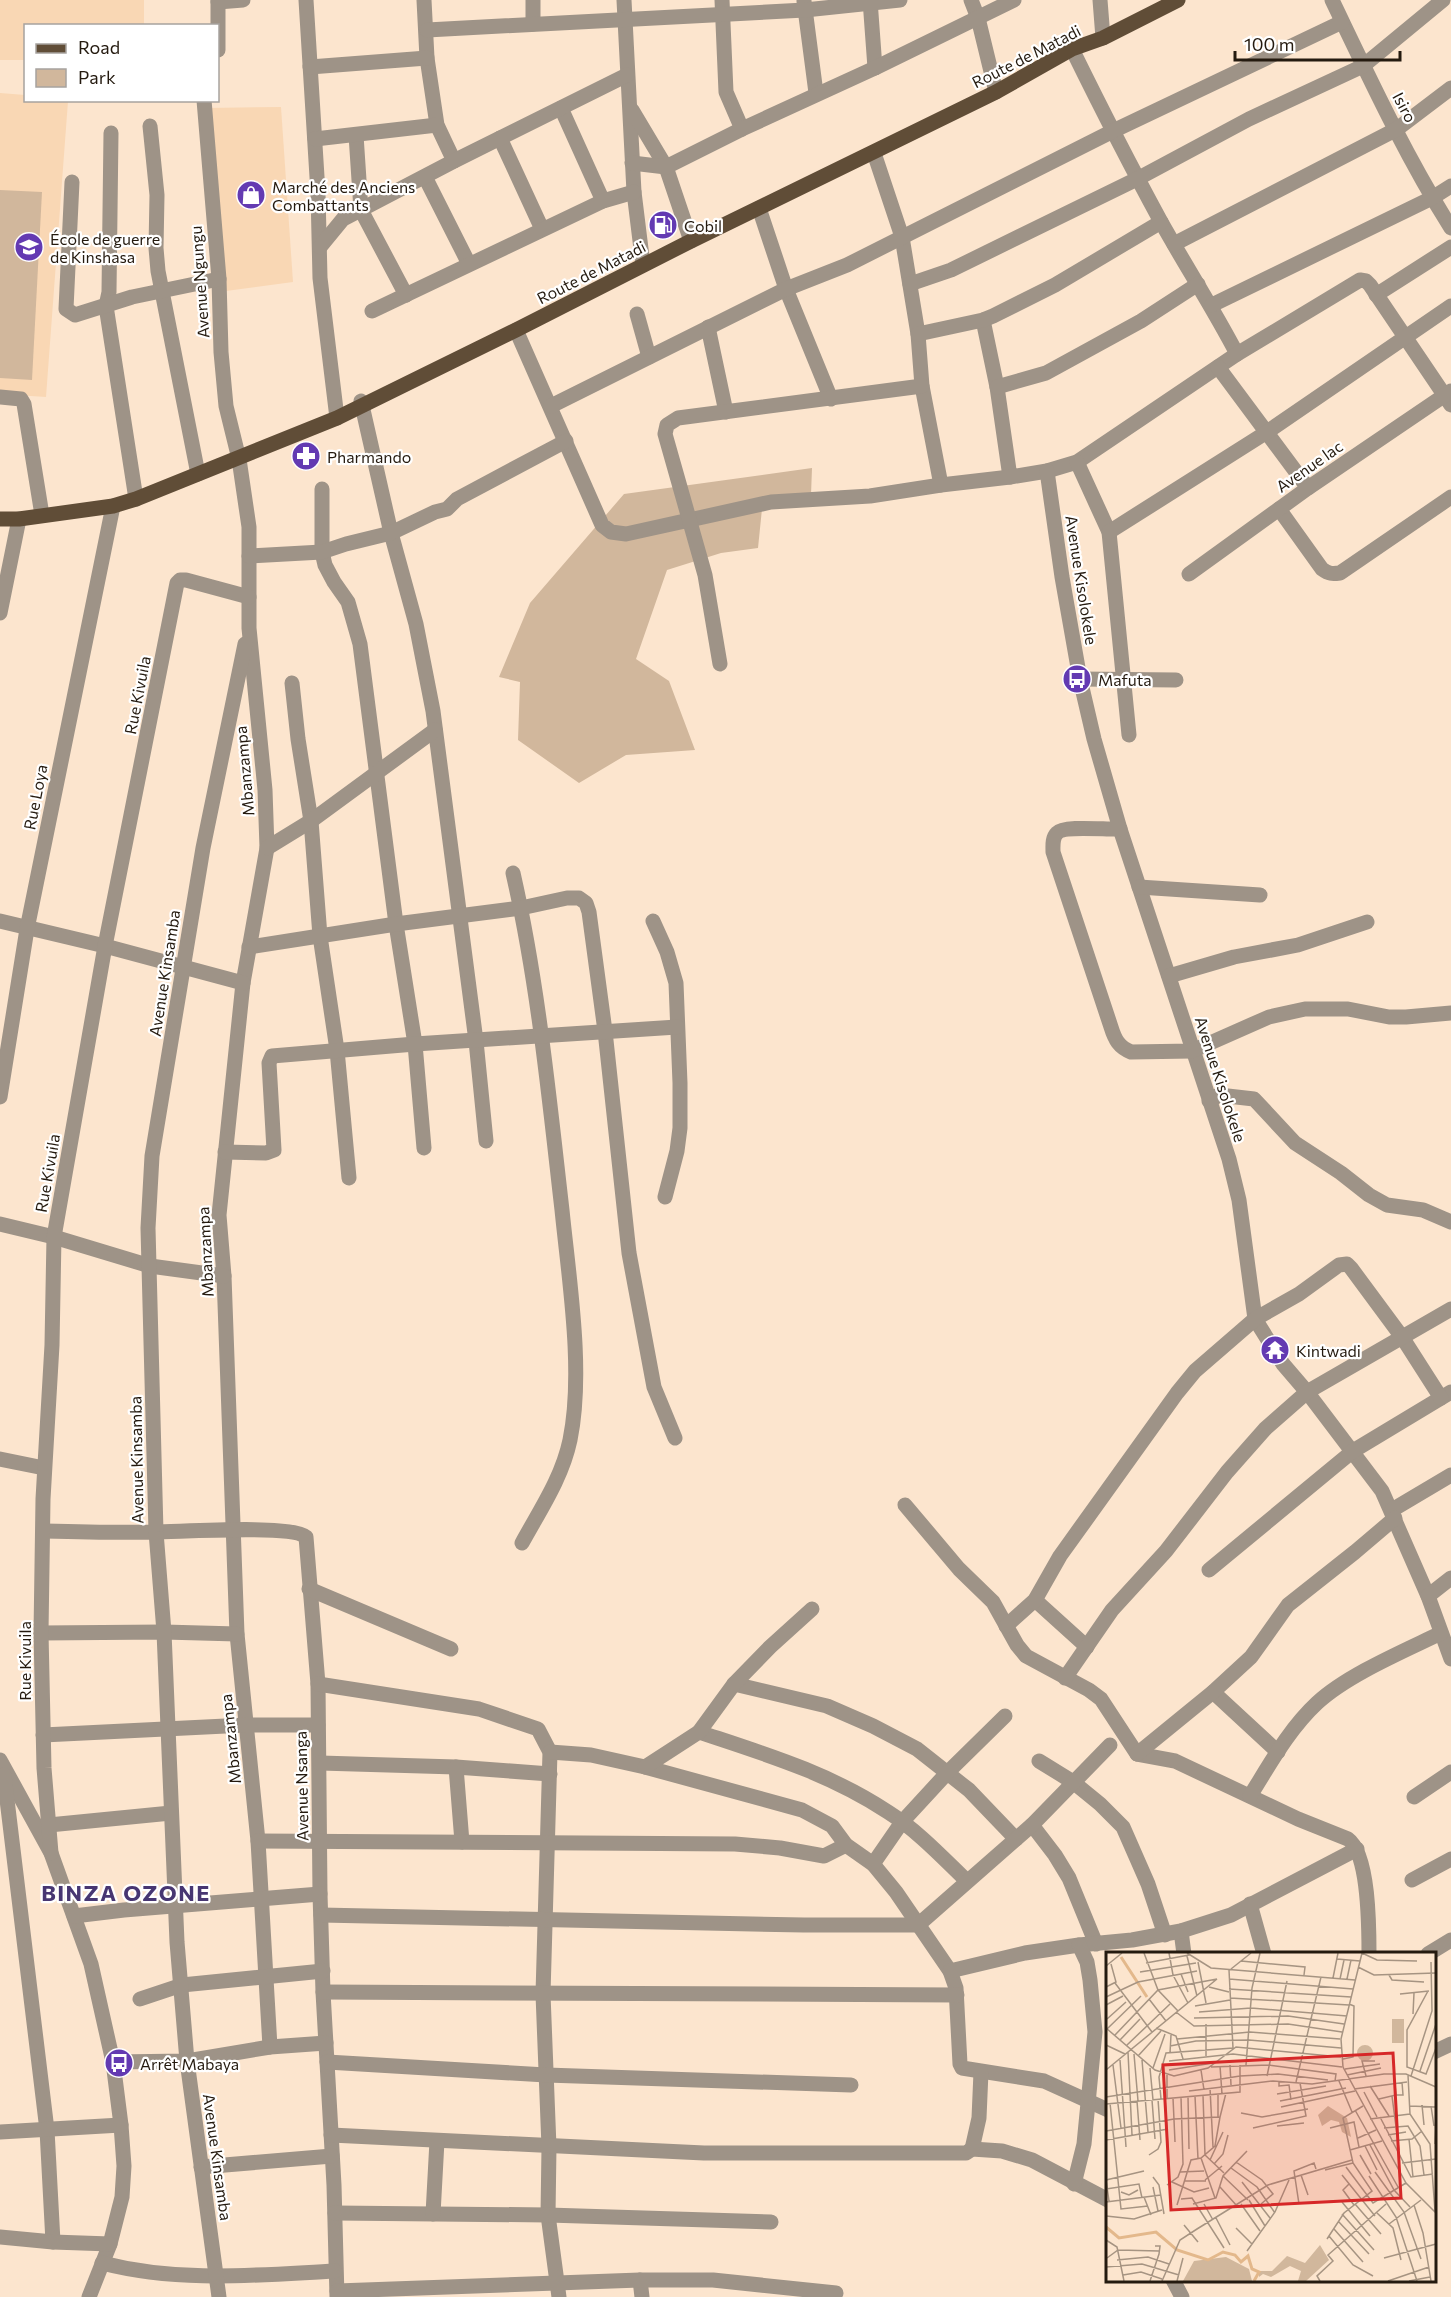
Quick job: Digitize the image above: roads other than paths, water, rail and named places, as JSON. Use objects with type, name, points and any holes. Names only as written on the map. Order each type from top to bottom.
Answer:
[{"type":"main road","name":"Route de Matadi","points":[[0,519],[19,519],[113,506],[239,459],[337,418],[362,403],[516,330],[691,241],[996,92],[1072,49],[1103,38],[1178,0]]},
{"type":"street","points":[[218,24],[218,1],[243,0]]},
{"type":"street","points":[[306,0],[315,139],[320,278],[337,418]]},
{"type":"street","points":[[424,0],[427,58],[437,125],[454,161]]},
{"type":"street","points":[[533,0],[533,24]]},
{"type":"street","points":[[624,0],[634,192],[643,265]]},
{"type":"street","points":[[427,30],[625,20],[722,7],[900,0]]},
{"type":"street","points":[[971,0],[978,18],[996,92]]},
{"type":"street","points":[[632,163],[666,167],[816,93],[875,68],[1014,0]]},
{"type":"street","points":[[1100,0],[1103,38]]},
{"type":"street","name":"Isiro","points":[[1332,0],[1363,66],[1432,198],[1451,228]]},
{"type":"street","points":[[910,284],[951,270],[1137,179],[1267,110],[1363,66],[1443,0]]},
{"type":"street","points":[[870,2],[875,68]]},
{"type":"street","points":[[804,5],[816,93]]},
{"type":"street","points":[[722,7],[726,92],[742,129]]},
{"type":"street","points":[[551,406],[786,289],[847,265],[1113,130],[1342,22]]},
{"type":"street","points":[[1072,49],[1137,179],[1212,305],[1237,354]]},
{"type":"street","points":[[310,68],[427,58]]},
{"type":"street","points":[[320,247],[343,219],[627,75]]},
{"type":"street","points":[[1174,244],[1397,129],[1451,88]]},
{"type":"street","name":"Avenue Ngungu","points":[[204,102],[219,279],[226,406],[239,459]]},
{"type":"street","points":[[630,107],[666,167],[691,241]]},
{"type":"street","points":[[561,108],[603,201]]},
{"type":"street","points":[[315,139],[437,125]]},
{"type":"street","points":[[150,126],[157,195],[156,249],[162,291],[198,474]]},
{"type":"street","points":[[111,133],[109,292],[106,306],[136,499]]},
{"type":"street","points":[[356,135],[362,210],[406,295]]},
{"type":"street","points":[[500,138],[542,229]]},
{"type":"street","points":[[874,153],[902,237],[918,334],[922,386],[941,484]]},
{"type":"street","points":[[425,177],[469,264]]},
{"type":"street","points":[[72,182],[66,309],[75,315],[162,291],[219,279]]},
{"type":"street","points":[[1212,305],[1432,198],[1451,186]]},
{"type":"street","points":[[372,311],[603,201],[634,192]]},
{"type":"street","points":[[759,208],[786,289],[831,399]]},
{"type":"street","points":[[918,334],[983,320],[1055,285],[1161,222]]},
{"type":"street","points":[[1376,295],[1451,247]]},
{"type":"street","points":[[516,330],[602,525],[611,532],[626,534],[771,502],[870,496],[941,484],[1047,471],[1077,462],[1237,354],[1360,280],[1365,281],[1376,295],[1449,397]]},
{"type":"street","points":[[997,387],[1046,373],[1141,321],[1198,284]]},
{"type":"street","points":[[1109,532],[1267,432],[1451,306]]},
{"type":"street","points":[[637,314],[649,357]]},
{"type":"street","points":[[983,320],[997,387],[1010,477]]},
{"type":"street","points":[[708,327],[726,412]]},
{"type":"street","points":[[1218,367],[1308,488]]},
{"type":"street","points":[[720,664],[705,575],[665,434],[667,425],[678,418],[922,386]]},
{"type":"street","points":[[0,397],[21,399],[24,404],[42,515]]},
{"type":"street","name":"Avenue lac","points":[[1189,574],[1308,488],[1449,397]]},
{"type":"street","points":[[362,403],[391,533],[416,624],[435,730],[476,1041],[486,1142]]},
{"type":"street","points":[[249,556],[322,552],[391,533],[447,509],[457,499],[566,441]]},
{"type":"street","name":"Mbanzampa","points":[[239,459],[249,527],[249,627],[265,790],[267,848],[243,982],[219,1215],[224,1276],[235,1530],[237,1635],[258,1841],[270,2048]]},
{"type":"street","points":[[1077,462],[1109,532],[1129,735]]},
{"type":"street","name":"Avenue Kisolokele","points":[[1047,471],[1080,680],[1120,829],[1229,1159],[1239,1200],[1255,1319],[1283,1364],[1308,1392],[1382,1491],[1428,1596],[1451,1659]]},
{"type":"street","points":[[322,489],[322,552],[325,565],[348,602],[360,644],[375,774],[415,1044],[424,1148]]},
{"type":"street","points":[[1280,509],[1322,568],[1334,574],[1340,573],[1451,497]]},
{"type":"street","name":"Rue Loya","points":[[0,1097],[27,929],[113,506]]},
{"type":"street","points":[[0,613],[19,519]]},
{"type":"street","name":"Rue Kivuila","points":[[51,1853],[43,1735],[41,1633],[44,1468],[52,1345],[54,1237],[105,946],[177,583],[180,580],[186,580],[249,597]]},
{"type":"street","name":"Avenue Kinsamba","points":[[219,2297],[187,2061],[176,1906],[164,1632],[156,1533],[148,1228],[152,1156],[203,848],[249,627]]},
{"type":"street","points":[[1080,680],[1176,680]]},
{"type":"street","points":[[292,682],[311,821],[321,936],[337,1050],[349,1178]]},
{"type":"street","points":[[267,848],[311,821],[435,730]]},
{"type":"street","points":[[1120,829],[1066,828],[1057,833],[1053,841],[1053,852],[1115,1040],[1122,1048],[1131,1052],[1192,1051],[1269,1017],[1305,1009],[1348,1009],[1389,1017],[1451,1013]]},
{"type":"street","points":[[513,873],[521,908],[541,1036],[570,1281],[574,1340],[574,1405],[570,1440],[561,1473],[522,1543]]},
{"type":"street","points":[[1139,887],[1260,895]]},
{"type":"street","points":[[249,947],[458,915],[521,908],[567,898],[579,898],[586,903],[605,1031],[628,1253],[654,1386],[675,1438]]},
{"type":"street","points":[[0,921],[243,982]]},
{"type":"street","points":[[653,921],[667,952],[675,983],[680,1083],[680,1128],[677,1151],[665,1197]]},
{"type":"street","points":[[1169,976],[1234,957],[1299,945],[1367,922]]},
{"type":"street","points":[[225,1152],[266,1153],[274,1150],[269,1063],[272,1056],[677,1027]]},
{"type":"street","points":[[1209,1101],[1220,1095],[1254,1099],[1295,1143],[1341,1173],[1369,1195],[1387,1205],[1423,1210],[1451,1222]]},
{"type":"street","points":[[0,1224],[54,1237],[150,1266],[224,1276]]},
{"type":"street","points":[[1006,1626],[1035,1600],[1060,1556],[1177,1392],[1195,1371],[1255,1319],[1299,1294],[1324,1275],[1344,1264],[1351,1268],[1446,1395],[1353,1451],[1209,1570]]},
{"type":"street","points":[[1065,1678],[1112,1610],[1166,1551],[1246,1449],[1265,1429],[1308,1392],[1451,1309]]},
{"type":"street","points":[[0,1459],[44,1468]]},
{"type":"street","points":[[1137,1754],[1213,1692],[1251,1657],[1288,1605],[1355,1552],[1393,1514],[1451,1475]]},
{"type":"street","points":[[905,1505],[959,1569],[993,1602],[1017,1645],[1026,1656],[1089,1690],[1101,1699],[1137,1754],[1176,1761],[1354,1843],[1363,1875],[1369,1952]]},
{"type":"street","name":"Avenue Nsanga","points":[[44,1531],[156,1533],[235,1530],[302,1534],[307,1541],[318,1684],[323,1992],[337,2294]]},
{"type":"street","points":[[1428,1596],[1451,1578]]},
{"type":"street","points":[[309,1589],[451,1649]]},
{"type":"street","points":[[1035,1600],[1087,1647]]},
{"type":"street","points":[[645,1767],[699,1732],[734,1684],[812,1609]]},
{"type":"street","points":[[41,1633],[164,1632],[237,1635]]},
{"type":"street","points":[[1250,1796],[1278,1752],[1307,1714],[1330,1693],[1375,1666],[1441,1633]]},
{"type":"street","points":[[318,1684],[478,1709],[538,1729],[550,1752],[543,1994],[549,2147],[548,2215],[559,2297]]},
{"type":"street","points":[[734,1684],[827,1706],[873,1726],[908,1745],[948,1772],[969,1790],[1016,1839]]},
{"type":"street","points":[[1213,1692],[1278,1752]]},
{"type":"street","points":[[873,1864],[902,1822],[948,1772],[1005,1716]]},
{"type":"street","points":[[43,1735],[246,1725],[318,1725]]},
{"type":"street","points":[[699,1732],[798,1765],[831,1779],[902,1822],[925,1840],[968,1881]]},
{"type":"street","points":[[321,1915],[804,1925],[918,1924],[1032,1825],[1110,1745]]},
{"type":"street","points":[[550,1752],[591,1755],[645,1767],[802,1810],[832,1826],[846,1845],[873,1864],[950,1971],[957,1995],[962,2068],[1044,2081],[1106,2110]]},
{"type":"street","points":[[1039,1761],[1073,1782],[1123,1827],[1148,1884],[1165,1935]]},
{"type":"street","points":[[2,1763],[51,1853],[91,1964],[113,2062],[122,2125],[124,2166],[122,2197],[110,2244],[89,2297]]},
{"type":"street","points":[[2,1763],[47,2130],[53,2242]]},
{"type":"street","points":[[320,1763],[456,1767],[550,1774]]},
{"type":"street","points":[[456,1767],[462,1842]]},
{"type":"street","points":[[1414,1797],[1451,1772]]},
{"type":"street","points":[[49,1825],[171,1813]]},
{"type":"street","points":[[1032,1825],[1069,1878],[1096,1944]]},
{"type":"street","points":[[258,1841],[735,1844],[780,1848],[824,1856],[846,1845]]},
{"type":"street","points":[[950,1971],[1025,1953],[1181,1931],[1231,1915],[1357,1849]]},
{"type":"street","points":[[1412,1880],[1451,1859]]},
{"type":"street","points":[[74,1916],[320,1894]]},
{"type":"street","points":[[1250,1904],[1264,1952]]},
{"type":"street","points":[[1181,1931],[1184,1952]]},
{"type":"street","points":[[1430,1952],[1451,1940]]},
{"type":"street","points":[[1074,2184],[1084,2144],[1087,2101],[1092,2083],[1095,2032],[1090,1980],[1079,1945]]},
{"type":"street","points":[[140,1999],[182,1984],[323,1971]]},
{"type":"street","points":[[323,1992],[957,1995]]},
{"type":"street","points":[[113,2062],[187,2061],[270,2048],[326,2043]]},
{"type":"street","points":[[1436,2051],[1451,2044]]},
{"type":"street","points":[[327,2062],[546,2075],[851,2085]]},
{"type":"street","points":[[972,2149],[979,2118],[981,2072]]},
{"type":"street","points":[[0,2132],[122,2125]]},
{"type":"street","points":[[331,2135],[704,2153],[966,2153],[972,2149],[1002,2151],[1032,2160],[1106,2200]]},
{"type":"street","points":[[433,2214],[437,2141]]},
{"type":"street","points":[[201,2167],[332,2156]]},
{"type":"street","points":[[335,2212],[548,2215],[771,2222]]},
{"type":"street","points":[[0,2237],[110,2244]]},
{"type":"street","points":[[102,2263],[162,2275],[216,2277],[335,2271]]},
{"type":"street","points":[[640,2280],[642,2297]]},
{"type":"street","points":[[337,2294],[557,2281],[640,2280],[713,2280],[836,2293]]},
{"type":"street","points":[[1174,2282],[1182,2297]]},
{"type":"place","name":"Marché des Anciens Combattants","points":[[251,195]]},
{"type":"place","name":"Cobil","points":[[663,225]]},
{"type":"place","name":"École de guerre de Kinshasa","points":[[29,247]]},
{"type":"place","name":"Pharmando","points":[[306,456]]},
{"type":"place","name":"Mafuta","points":[[1077,679]]},
{"type":"place","name":"Kintwadi","points":[[1275,1350]]},
{"type":"place","name":"Arrêt Mabaya","points":[[119,2063]]},
{"type":"district","name":"BINZA OZONE","points":[[126,1892]]}]
